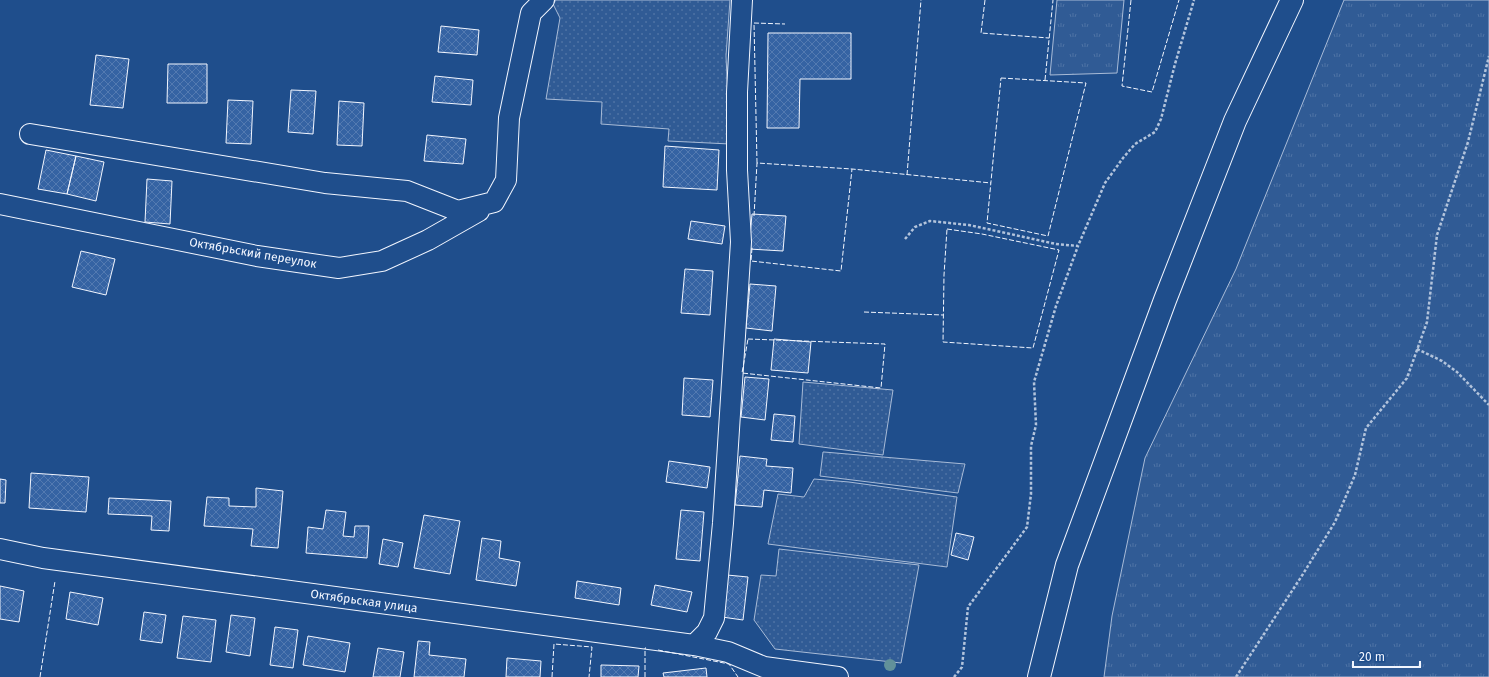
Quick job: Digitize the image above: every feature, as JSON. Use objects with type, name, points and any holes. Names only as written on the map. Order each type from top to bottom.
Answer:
[{"type":"highway","points":[[1039,677],[1067,565],[1165,300],[1235,121],[1292,0]]},
{"type":"street","points":[[30,134],[325,183],[407,191],[458,211],[494,202],[506,180],[509,118],[531,13],[544,0]]},
{"type":"street","points":[[694,645],[707,632],[714,618],[723,515],[741,242],[737,170],[737,92],[742,0]]},
{"type":"street","name":"Октябрьский переулок","points":[[0,204],[257,256],[339,268],[382,261],[428,240],[494,202]]},
{"type":"street","name":"Октябрьская улица","points":[[0,549],[44,558],[694,645],[728,652],[764,667],[838,677]]},
{"type":"path","points":[[954,677],[962,667],[968,607],[1027,527],[1031,494],[1031,446],[1036,425],[1034,382],[1056,306],[1078,246],[1105,183],[1135,144],[1155,132],[1158,126],[1194,0]]},
{"type":"path","points":[[1236,677],[1335,522],[1354,475],[1366,428],[1407,378],[1427,322],[1437,235],[1468,142],[1489,56]]},
{"type":"path","points":[[905,239],[915,227],[930,221],[969,225],[1056,244],[1078,246]]},
{"type":"path","points":[[1417,349],[1442,361],[1457,372],[1489,405]]},
{"type":"green space","points":[[556,0],[730,0],[726,56],[730,144],[668,141],[669,129],[601,124],[602,102],[546,99],[560,18],[553,4]]},
{"type":"green space","points":[[1057,0],[1124,0],[1117,73],[1050,75]]},
{"type":"green space","points":[[1344,0],[1489,0],[1489,677],[1104,677],[1112,616],[1145,458],[1236,269]]},
{"type":"green space","points":[[803,382],[893,390],[883,455],[799,444]]},
{"type":"green space","points":[[823,452],[965,464],[958,493],[820,476]]},
{"type":"green space","points":[[814,479],[849,482],[957,497],[947,567],[768,544],[778,494],[804,497]]},
{"type":"green space","points":[[779,549],[919,565],[901,663],[775,649],[754,620],[761,575],[776,576]]},
{"type":"building","points":[[441,26],[479,30],[477,55],[438,52]]},
{"type":"building","points":[[768,33],[851,33],[851,79],[800,79],[799,128],[767,128]]},
{"type":"building","points":[[96,55],[129,59],[123,108],[90,105]]},
{"type":"building","points":[[168,64],[207,64],[207,103],[167,103]]},
{"type":"building","points":[[435,76],[473,80],[471,105],[432,102]]},
{"type":"building","points":[[291,90],[316,91],[313,134],[288,132]]},
{"type":"building","points":[[228,100],[253,101],[251,144],[226,143]]},
{"type":"building","points":[[339,101],[364,103],[362,146],[337,145]]},
{"type":"building","points":[[427,135],[466,139],[463,164],[424,161]]},
{"type":"building","points":[[665,146],[719,150],[717,190],[663,187]]},
{"type":"building","points":[[46,150],[76,156],[67,194],[38,189]]},
{"type":"building","points":[[76,156],[104,162],[96,201],[67,194]]},
{"type":"building","points":[[147,179],[172,181],[170,224],[145,222]]},
{"type":"building","points":[[752,214],[786,216],[783,251],[749,249]]},
{"type":"building","points":[[691,221],[725,226],[722,244],[688,239]]},
{"type":"building","points":[[81,251],[115,259],[106,295],[72,287]]},
{"type":"building","points":[[685,269],[713,271],[710,315],[681,313]]},
{"type":"building","points":[[750,284],[776,286],[772,331],[746,328]]},
{"type":"building","points":[[774,339],[811,342],[808,373],[771,370]]},
{"type":"building","points":[[745,377],[769,379],[765,420],[741,417]]},
{"type":"building","points":[[684,378],[713,380],[710,417],[682,415]]},
{"type":"building","points":[[774,414],[795,416],[793,442],[771,440]]},
{"type":"building","points":[[740,456],[767,459],[766,466],[793,468],[791,493],[764,490],[762,507],[735,505]]},
{"type":"building","points":[[669,461],[710,467],[707,488],[666,482]]},
{"type":"building","points":[[31,473],[89,477],[86,512],[29,508]]},
{"type":"building","points":[[0,479],[6,480],[5,503],[0,503]]},
{"type":"building","points":[[256,488],[283,491],[278,548],[251,546],[253,529],[204,526],[207,497],[229,498],[229,506],[256,507]]},
{"type":"building","points":[[109,498],[171,501],[169,531],[151,530],[152,516],[108,514]]},
{"type":"building","points":[[326,510],[346,512],[343,536],[354,537],[355,526],[369,526],[367,558],[306,553],[308,527],[323,529]]},
{"type":"building","points":[[681,510],[704,512],[700,561],[676,559]]},
{"type":"building","points":[[424,515],[460,521],[450,574],[414,568]]},
{"type":"building","points":[[956,533],[974,537],[968,560],[951,555]]},
{"type":"building","points":[[482,538],[501,541],[499,558],[520,562],[516,586],[476,580]]},
{"type":"building","points":[[383,539],[403,543],[398,567],[379,564]]},
{"type":"building","points":[[727,575],[748,577],[743,620],[722,617]]},
{"type":"building","points":[[577,581],[621,588],[619,605],[575,598]]},
{"type":"building","points":[[655,585],[692,592],[687,612],[651,605]]},
{"type":"building","points":[[0,586],[24,591],[19,622],[0,619]]},
{"type":"building","points":[[70,592],[103,598],[98,625],[66,619]]},
{"type":"building","points":[[144,612],[166,615],[162,643],[140,640]]},
{"type":"building","points":[[231,615],[255,618],[250,656],[226,652]]},
{"type":"building","points":[[183,616],[216,620],[211,662],[177,658]]},
{"type":"building","points":[[275,627],[298,630],[293,668],[270,665]]},
{"type":"building","points":[[308,636],[350,643],[345,672],[303,665]]},
{"type":"building","points":[[418,641],[430,642],[429,655],[466,659],[464,677],[414,677]]},
{"type":"building","points":[[378,648],[404,652],[400,677],[373,677]]},
{"type":"building","points":[[507,658],[541,661],[540,677],[506,677]]},
{"type":"building","points":[[601,665],[639,666],[638,677],[601,677]]},
{"type":"building","points":[[706,668],[707,677],[664,677],[663,673]]},
{"type":"fence","points":[[907,175],[921,0]]},
{"type":"fence","points":[[985,0],[981,33],[1049,38]]},
{"type":"fence","points":[[1045,80],[1053,0]]},
{"type":"fence","points":[[1131,0],[1122,86],[1152,92],[1179,0]]},
{"type":"fence","points":[[757,163],[754,23],[785,24]]},
{"type":"fence","points":[[1001,78],[1086,83],[1048,236],[987,223],[1001,78]]},
{"type":"fence","points":[[754,216],[757,163],[852,169],[991,183]]},
{"type":"fence","points":[[752,248],[751,261],[841,271],[852,169]]},
{"type":"fence","points":[[947,229],[982,234],[1059,250],[1033,348],[943,342],[944,275],[947,229]]},
{"type":"fence","points":[[864,312],[943,315]]},
{"type":"fence","points":[[748,339],[885,344],[881,388],[742,373],[748,339]]},
{"type":"fence","points":[[40,677],[55,581]]},
{"type":"fence","points":[[552,677],[554,644],[592,647],[589,677]]},
{"type":"fence","points":[[645,677],[646,648]]},
{"type":"fence","points":[[658,650],[729,664],[738,677]]}]
